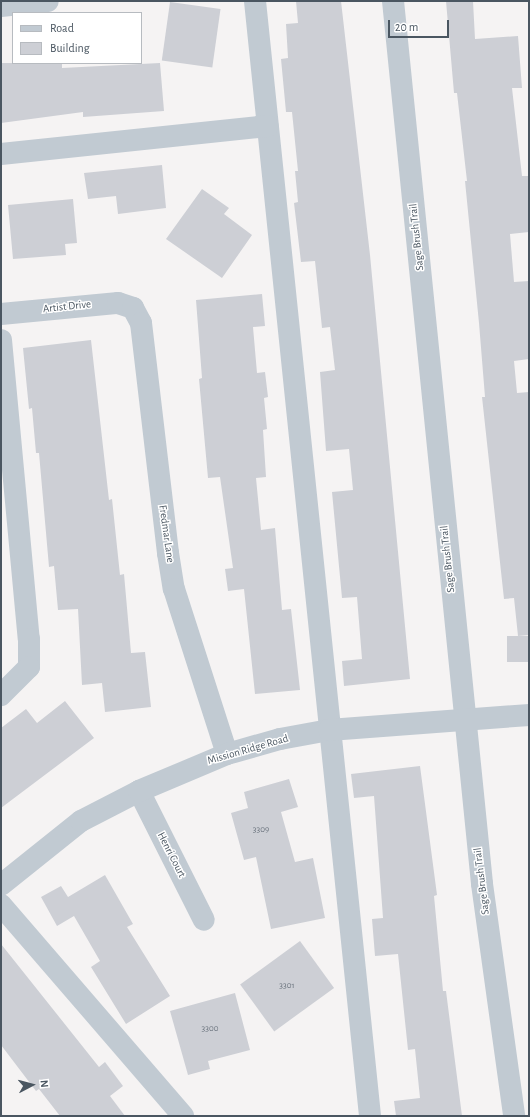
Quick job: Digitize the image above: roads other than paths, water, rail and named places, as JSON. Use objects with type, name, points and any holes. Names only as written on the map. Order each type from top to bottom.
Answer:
[{"type":"street","points":[[1,6],[48,1]]},
{"type":"street","points":[[255,1],[370,1116]]},
{"type":"street","name":"Sage Brush Trail","points":[[393,1],[464,720],[482,884],[514,1116]]},
{"type":"street","points":[[1,154],[268,126]]},
{"type":"street","name":"Artist Drive","points":[[1,314],[118,303],[133,308]]},
{"type":"street","name":"Fredmar Lane","points":[[133,308],[141,323],[145,343],[161,500],[174,589],[227,754]]},
{"type":"street","points":[[1,340],[6,455],[29,639],[29,667],[1,695]]},
{"type":"street","name":"Mission Ridge Road","points":[[1,885],[81,821],[139,791],[227,754],[280,739],[329,730],[529,715]]},
{"type":"street","name":"Henri Court","points":[[139,791],[204,920]]},
{"type":"street","points":[[1,905],[183,1116]]}]
